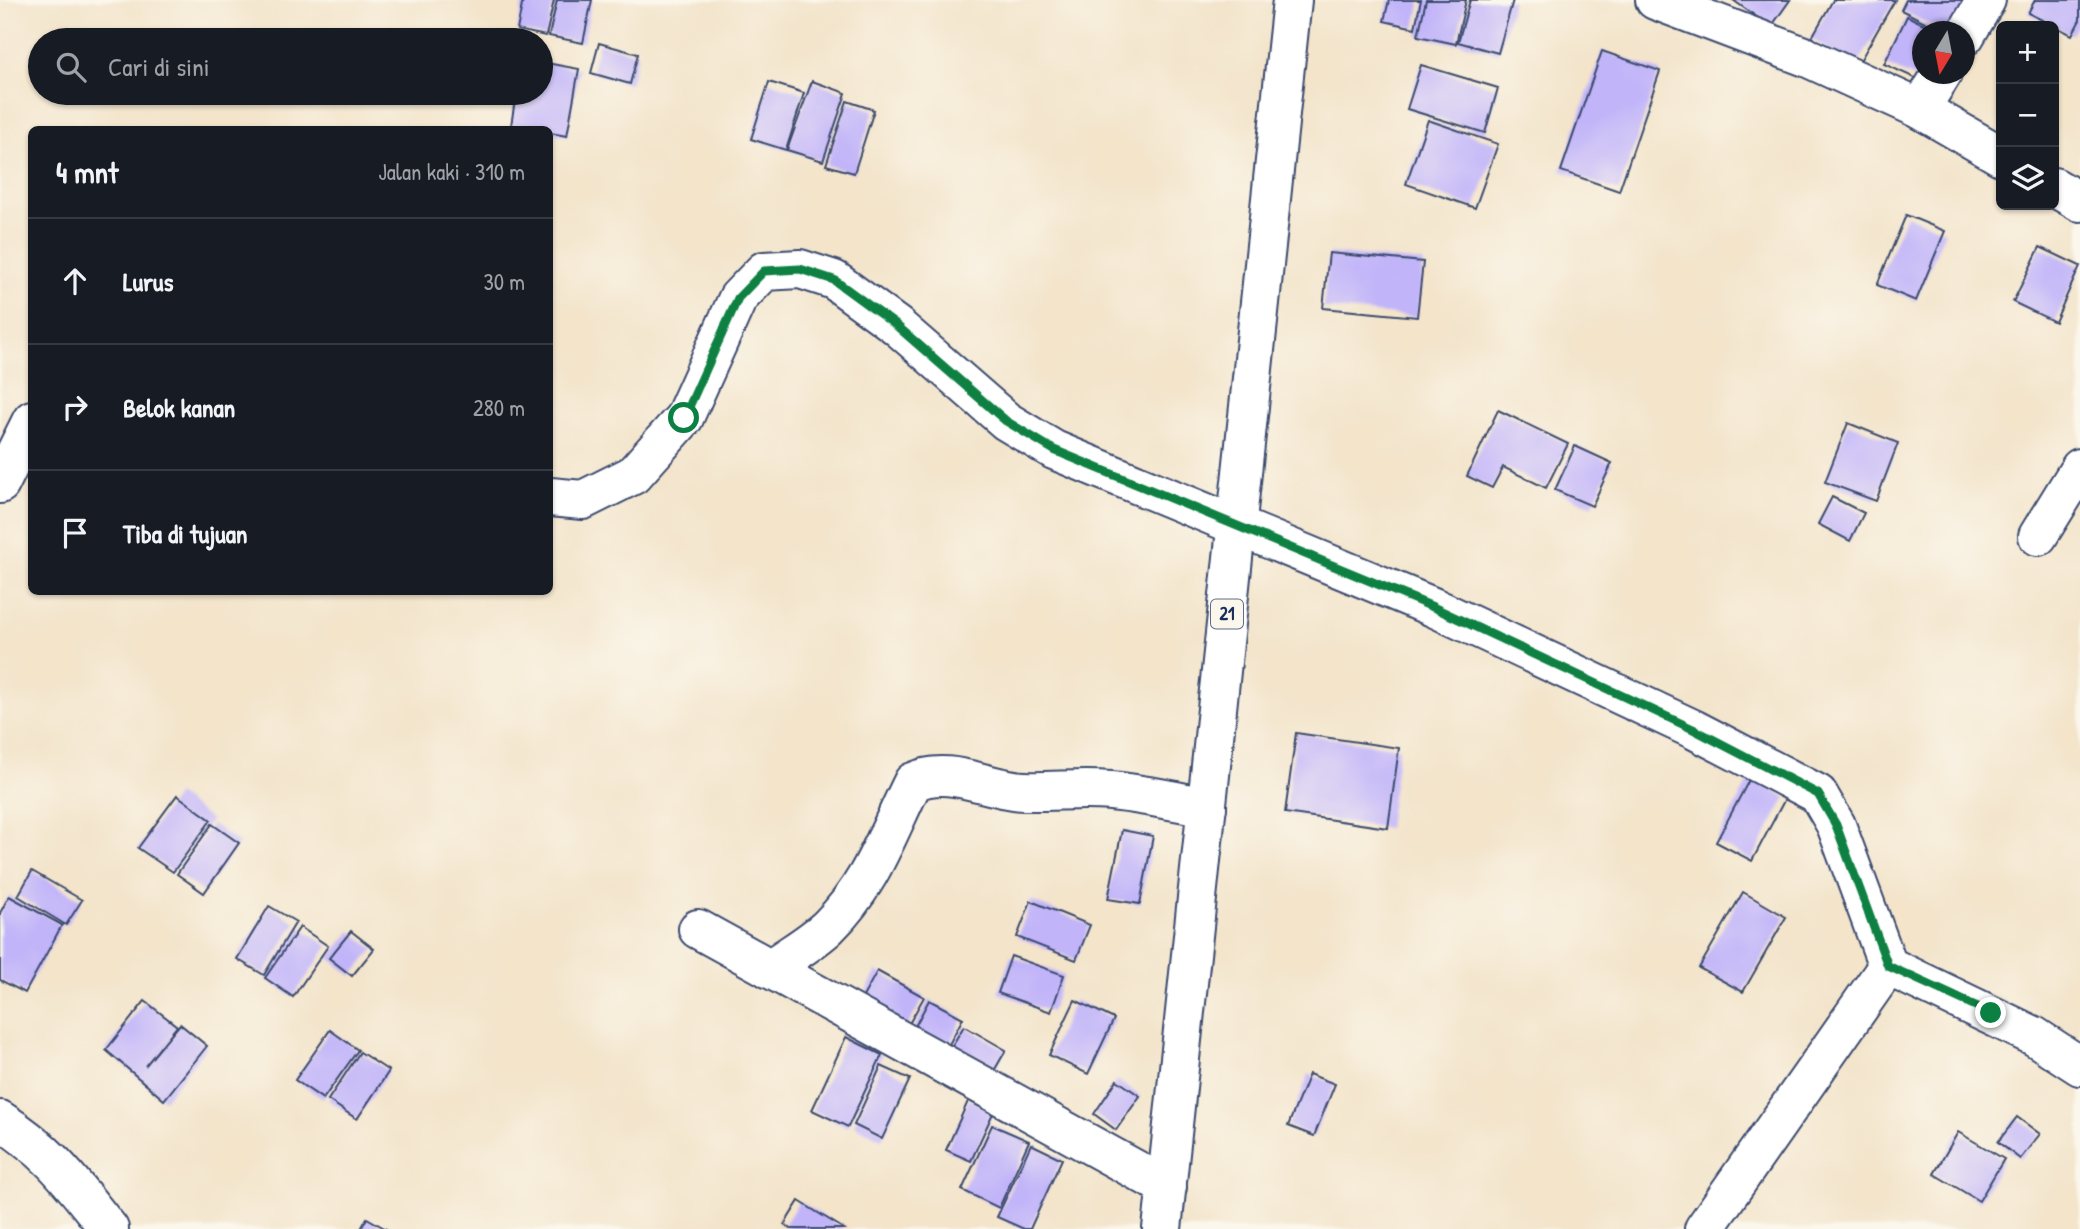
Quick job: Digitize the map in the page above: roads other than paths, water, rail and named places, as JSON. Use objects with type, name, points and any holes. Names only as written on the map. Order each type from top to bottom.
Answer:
[{"type":"main road","name":"21","points":[[1162,1229],[1292,0]]},
{"type":"main road","points":[[1656,0],[1806,57],[1920,109],[1996,153]]},
{"type":"main road","points":[[1974,21],[1986,0]]},
{"type":"main road","points":[[1920,109],[1936,84]]},
{"type":"main road","points":[[2059,190],[2080,202]]},
{"type":"main road","points":[[553,497],[583,500],[633,475],[684,418],[738,298],[764,271],[800,269],[834,280],[897,326],[1006,421],[1054,450],[1433,607],[1693,729],[1818,794],[1836,825],[1888,966],[2034,1035],[2080,1066]]},
{"type":"main road","points":[[0,484],[28,428]]},
{"type":"main road","points":[[2038,536],[2080,468]]},
{"type":"main road","points":[[770,969],[827,928],[868,877],[889,839],[913,782],[921,778],[932,775],[957,776],[1004,789],[1026,791],[1110,791],[1207,807]]},
{"type":"main road","points":[[698,929],[1167,1187]]},
{"type":"main road","points":[[1704,1229],[1888,966]]},
{"type":"main road","points":[[0,1120],[41,1148],[62,1168],[108,1229]]}]
